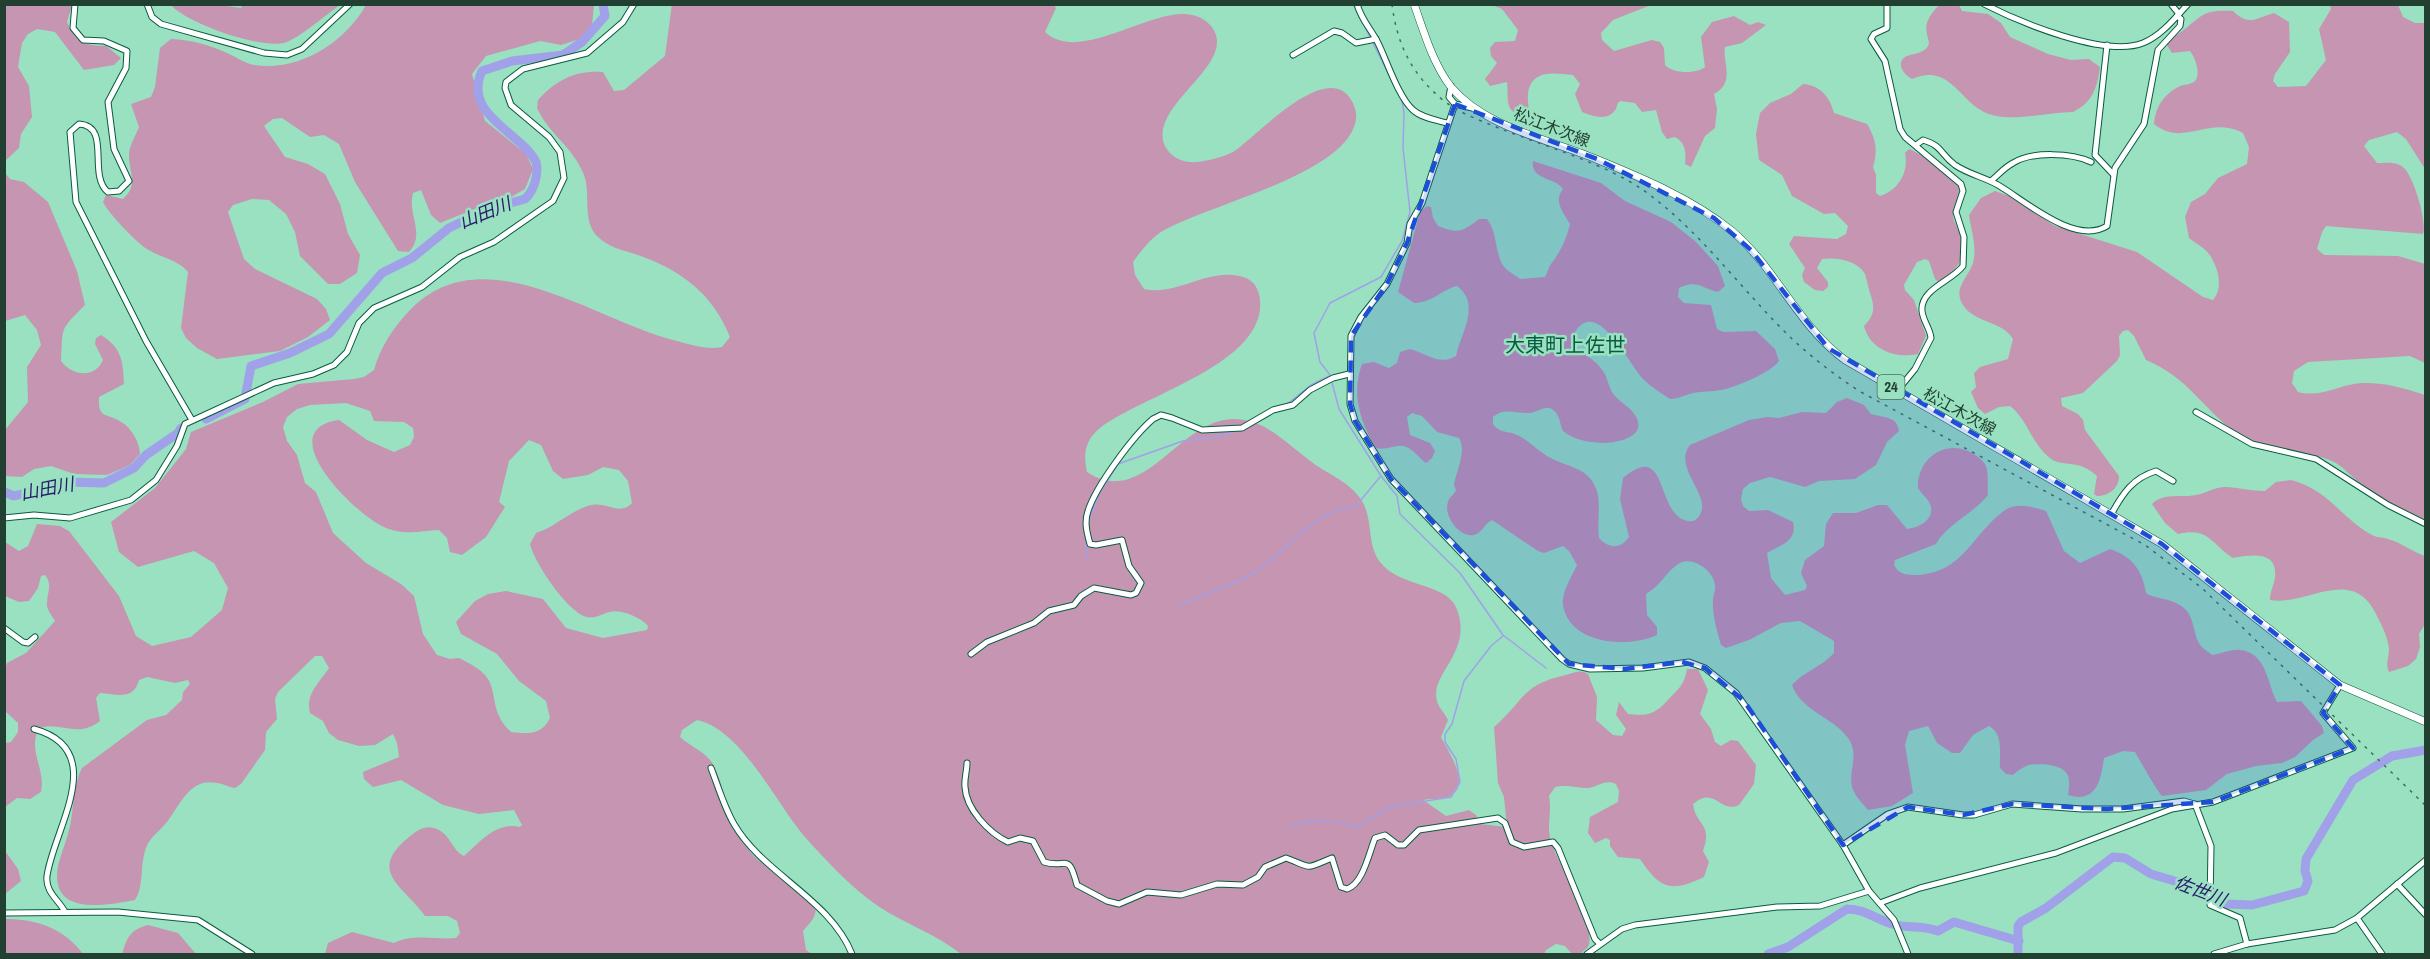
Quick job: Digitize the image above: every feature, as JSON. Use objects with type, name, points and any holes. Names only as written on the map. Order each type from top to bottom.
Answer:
[{"type":"main road","name":"松江木次線","points":[[1414,4],[1438,66],[1451,86],[1472,108],[1513,128],[1597,159],[1681,198],[1714,218],[1751,250],[1828,348],[1897,391],[2112,513],[2178,555],[2340,685],[2425,721]]},
{"type":"street","points":[[75,4],[72,23],[76,34],[82,40],[104,41],[122,46],[128,56],[126,68],[108,102],[114,149],[129,181],[119,191],[108,192],[104,189],[99,173],[96,135],[89,126],[79,124],[74,127],[70,138],[76,202],[146,341],[192,420]]},
{"type":"street","points":[[147,4],[152,17],[161,24],[276,55],[303,50],[350,4]]},
{"type":"street","points":[[4,518],[34,515],[70,518],[131,500],[156,480],[177,446],[185,424],[274,383],[314,374],[333,365],[347,352],[359,323],[374,308],[422,287],[460,257],[494,242],[553,201],[564,178],[560,152],[549,137],[511,105],[507,97],[506,82],[523,69],[587,53],[623,22],[634,4]]},
{"type":"street","points":[[1357,4],[1359,15],[1412,110],[1448,123]]},
{"type":"street","points":[[1887,4],[1887,28],[1874,34],[1872,41],[1883,55],[1889,72],[1901,133],[1961,184],[1963,191],[1956,212],[1964,237],[1964,261],[1960,271],[1931,291],[1924,301],[1922,310],[1931,338],[1915,369],[1897,391]]},
{"type":"street","points":[[1984,4],[2037,28],[2107,45],[2129,46],[2145,42],[2188,4]]},
{"type":"street","points":[[1916,145],[1923,140],[1937,144],[1955,165],[1991,181],[2052,221],[2075,228],[2100,230],[2107,226],[2109,219],[2113,174],[2144,124],[2158,50],[2180,26],[2181,21],[2170,4]]},
{"type":"street","points":[[1293,55],[1334,31],[1342,33],[1356,43],[1374,40]]},
{"type":"street","points":[[2107,45],[2095,155],[2113,174]]},
{"type":"street","points":[[1451,86],[1449,97],[1455,104],[1472,108]]},
{"type":"street","points":[[1455,104],[1422,203],[1410,224],[1407,243],[1387,284],[1361,317],[1351,336],[1350,404],[1355,421],[1391,479],[1438,525],[1562,659],[1569,664],[1590,669],[1643,668],[1682,662],[1705,668],[1744,701],[1843,845],[1869,891],[1894,920],[1908,954]]},
{"type":"street","points":[[1991,181],[2013,162],[2025,158],[2064,156],[2082,158],[2091,162]]},
{"type":"street","points":[[970,654],[987,642],[1034,623],[1049,611],[1074,605],[1094,588],[1131,595],[1136,593],[1141,583],[1129,566],[1122,540],[1090,544],[1086,532],[1086,519],[1092,501],[1109,472],[1153,418],[1161,415],[1202,430],[1242,428],[1273,410],[1293,405],[1310,390],[1332,378],[1349,374]]},
{"type":"street","points":[[2196,412],[2252,444],[2316,459],[2388,505],[2426,524]]},
{"type":"street","points":[[2112,513],[2130,486],[2151,473],[2159,472],[2173,481]]},
{"type":"street","points":[[4,628],[23,642],[28,643],[35,637]]},
{"type":"street","points":[[1880,903],[1920,888],[2048,856],[2172,809],[2222,799],[2264,780],[2353,748],[2323,713],[2340,685]]},
{"type":"street","points":[[34,729],[42,731],[65,748],[75,770],[67,814],[47,877],[50,891],[65,912]]},
{"type":"street","points":[[967,763],[965,789],[976,814],[989,829],[1008,842],[1020,838],[1033,841],[1044,862],[1065,862],[1071,866],[1077,885],[1107,901],[1119,904],[1147,892],[1181,895],[1217,884],[1243,885],[1258,876],[1265,867],[1286,858],[1302,867],[1318,865],[1332,858],[1341,887],[1347,889],[1353,887],[1359,879],[1376,838],[1380,835],[1385,835],[1398,845],[1404,845],[1419,830],[1498,818],[1505,824],[1512,842],[1524,847],[1548,842],[1555,845],[1562,854],[1595,939],[1600,944]]},
{"type":"street","points":[[711,768],[735,825],[773,866],[823,914],[842,935],[852,954]]},
{"type":"street","points":[[1843,845],[1888,814],[1908,807],[1974,815],[2012,804],[2082,809],[2123,809],[2184,801],[2195,804]]},
{"type":"street","points":[[2195,804],[2211,846],[2210,905],[2240,918],[2247,944]]},
{"type":"street","points":[[2214,954],[2247,944],[2326,932],[2357,918],[2426,860]]},
{"type":"street","points":[[2397,884],[2426,915]]},
{"type":"street","points":[[1587,954],[1622,929],[1635,925],[1777,907],[1820,906],[1869,891]]},
{"type":"street","points":[[4,913],[147,913],[198,920],[252,954]]},
{"type":"street","points":[[2357,918],[2382,954]]},
{"type":"highlighted area","points":[[1455,104],[1597,159],[1714,218],[1751,250],[1828,348],[2162,544],[2340,685],[2323,713],[2353,748],[2213,802],[2107,809],[2012,804],[1963,815],[1908,807],[1843,845],[1744,701],[1705,668],[1682,662],[1625,669],[1569,664],[1391,479],[1355,421],[1350,404],[1351,336],[1387,284],[1407,243]]},
{"type":"shaded area","points":[[243,4],[340,5],[292,39],[276,44],[261,43],[226,34],[192,20],[171,5],[220,5],[241,8]]},
{"type":"shaded area","points":[[672,4],[1054,5],[1056,8],[1045,32],[1060,40],[1077,42],[1096,39],[1157,18],[1176,15],[1195,16],[1211,26],[1217,40],[1214,55],[1178,101],[1168,117],[1163,132],[1166,148],[1182,161],[1205,161],[1233,152],[1307,95],[1324,89],[1338,89],[1350,98],[1356,110],[1355,124],[1344,142],[1325,159],[1270,187],[1161,232],[1149,242],[1133,262],[1135,275],[1144,289],[1170,289],[1219,275],[1246,278],[1258,290],[1260,300],[1257,323],[1243,342],[1223,360],[1198,376],[1100,428],[1091,437],[1086,448],[1087,472],[1109,481],[1129,479],[1147,470],[1202,429],[1222,420],[1244,420],[1270,430],[1355,492],[1367,513],[1373,547],[1380,562],[1398,576],[1442,593],[1456,607],[1460,623],[1460,637],[1436,691],[1438,703],[1448,720],[1441,737],[1456,768],[1459,777],[1458,785],[1455,792],[1448,797],[1423,800],[1446,816],[1469,810],[1476,815],[1480,824],[1507,827],[1504,797],[1498,783],[1494,727],[1525,695],[1540,684],[1577,672],[1588,674],[1597,697],[1596,720],[1613,735],[1622,736],[1626,729],[1616,715],[1619,702],[1628,714],[1640,715],[1654,712],[1680,687],[1687,669],[1698,669],[1708,690],[1700,714],[1711,729],[1715,742],[1721,746],[1731,740],[1738,741],[1756,765],[1754,784],[1739,805],[1727,806],[1707,797],[1693,804],[1706,835],[1703,851],[1709,862],[1704,877],[1682,885],[1667,885],[1654,877],[1640,859],[1618,857],[1610,846],[1610,840],[1606,838],[1595,843],[1588,833],[1590,817],[1618,802],[1619,791],[1616,784],[1605,783],[1588,788],[1559,786],[1555,787],[1549,796],[1549,833],[1587,923],[1588,947],[1580,954],[1572,954],[1565,946],[1556,944],[1544,954],[961,954],[878,906],[858,891],[804,836],[743,752],[713,726],[697,720],[682,730],[680,737],[704,754],[714,766],[732,823],[740,838],[758,860],[794,882],[807,893],[815,905],[814,917],[803,931],[806,950],[812,954],[325,954],[328,943],[352,932],[394,943],[409,938],[456,938],[460,933],[457,921],[448,916],[425,916],[399,887],[390,869],[390,860],[396,849],[415,833],[431,827],[440,830],[448,837],[456,850],[464,856],[496,830],[522,825],[514,810],[479,814],[443,805],[401,780],[373,787],[364,779],[363,772],[399,757],[397,743],[393,734],[375,745],[359,746],[338,740],[329,733],[323,721],[310,713],[311,694],[329,668],[322,656],[315,656],[278,692],[275,699],[277,719],[266,732],[265,750],[241,784],[235,788],[208,782],[193,788],[151,839],[146,846],[140,889],[135,900],[95,905],[70,900],[62,893],[57,882],[58,866],[69,831],[75,789],[82,768],[147,720],[166,715],[182,700],[183,692],[190,684],[188,680],[175,683],[147,677],[139,680],[137,687],[128,694],[100,693],[96,698],[100,721],[92,726],[84,729],[55,726],[39,728],[35,744],[41,775],[41,792],[30,799],[17,798],[5,807],[5,743],[11,742],[18,732],[18,723],[5,711],[5,669],[7,663],[26,653],[55,621],[47,608],[49,585],[45,575],[41,576],[38,588],[29,601],[19,602],[5,596],[5,542],[19,551],[28,546],[37,524],[60,526],[69,531],[119,596],[136,636],[152,646],[191,637],[222,610],[228,588],[214,563],[194,551],[138,567],[119,552],[111,522],[155,488],[186,449],[191,432],[263,402],[298,384],[354,379],[364,377],[374,370],[384,345],[400,322],[412,308],[441,288],[473,280],[507,281],[542,290],[677,341],[705,347],[722,347],[730,337],[714,308],[694,286],[682,276],[654,261],[611,246],[592,230],[588,215],[586,182],[580,165],[537,108],[538,100],[545,93],[567,78],[584,73],[603,72],[614,91],[624,90],[665,56]],"holes":[[[346,403],[370,411],[374,421],[404,422],[413,428],[414,437],[410,445],[394,452],[367,440],[339,420],[320,427],[313,439],[315,455],[325,473],[339,491],[371,519],[391,530],[412,532],[439,530],[447,538],[450,552],[462,555],[486,537],[505,507],[499,502],[509,461],[529,440],[541,445],[553,471],[563,479],[588,475],[603,467],[619,470],[628,481],[632,503],[627,507],[618,509],[598,505],[585,507],[536,533],[530,544],[553,586],[579,613],[587,617],[596,617],[614,611],[625,613],[645,623],[648,626],[647,630],[603,638],[566,628],[543,599],[506,591],[488,594],[475,601],[456,622],[461,634],[497,654],[519,681],[546,701],[550,718],[543,728],[529,733],[511,732],[499,716],[488,679],[475,667],[459,658],[450,659],[437,655],[423,634],[414,596],[401,584],[366,563],[333,533],[316,492],[305,483],[297,455],[287,441],[283,427],[287,417],[297,409],[310,405]]]},
{"type":"shaded area","points":[[5,5],[72,5],[67,22],[74,35],[87,44],[106,46],[121,58],[114,65],[84,70],[55,32],[37,29],[28,34],[22,43],[18,67],[29,86],[32,117],[21,134],[19,148],[5,161]]},
{"type":"shaded area","points":[[366,5],[594,5],[592,25],[580,39],[561,45],[540,41],[486,56],[472,74],[485,121],[526,154],[533,169],[525,189],[506,200],[482,206],[440,223],[431,215],[421,190],[413,193],[412,209],[416,238],[409,252],[398,251],[355,182],[339,144],[324,135],[310,137],[282,118],[273,119],[264,126],[285,157],[308,164],[325,174],[340,204],[348,234],[360,255],[357,273],[340,284],[328,284],[300,256],[295,232],[286,214],[269,200],[252,199],[233,205],[228,212],[244,259],[255,269],[317,299],[326,309],[330,320],[308,337],[280,351],[217,359],[197,348],[186,338],[181,328],[188,272],[174,261],[142,245],[103,202],[106,195],[123,199],[131,189],[129,152],[139,127],[131,104],[151,97],[155,87],[160,48],[171,39],[186,40],[208,46],[251,64],[271,66],[288,64],[319,52],[333,42],[346,31]]},
{"type":"shaded area","points":[[1492,5],[1651,5],[1613,20],[1601,33],[1602,40],[1614,51],[1652,40],[1660,42],[1664,48],[1665,65],[1673,70],[1685,72],[1705,67],[1701,37],[1712,22],[1734,16],[1750,25],[1758,22],[1766,25],[1742,43],[1725,47],[1727,72],[1725,84],[1714,94],[1717,109],[1715,128],[1705,136],[1691,167],[1685,164],[1685,152],[1681,142],[1675,137],[1667,139],[1662,132],[1656,110],[1642,112],[1635,103],[1620,101],[1609,116],[1600,117],[1582,112],[1575,94],[1580,84],[1573,75],[1544,74],[1539,76],[1530,86],[1527,112],[1524,116],[1513,111],[1508,104],[1507,82],[1490,86],[1485,79],[1497,63],[1491,56],[1490,48],[1495,42],[1515,41],[1518,30],[1502,9]]},
{"type":"shaded area","points":[[1939,5],[1959,5],[1962,11],[1988,14],[2001,23],[2010,37],[2048,54],[2071,60],[2089,59],[2100,67],[2090,99],[2073,112],[2005,117],[1984,112],[1944,79],[1925,75],[1912,79],[1909,77],[1902,70],[1902,60],[1928,47],[1926,26],[1931,15]]},
{"type":"shaded area","points":[[2330,5],[2398,5],[2403,17],[2415,23],[2425,23],[2425,169],[2406,139],[2397,132],[2369,140],[2364,146],[2377,163],[2398,164],[2408,173],[2421,210],[2423,234],[2326,226],[2317,249],[2324,255],[2398,256],[2425,264],[2425,363],[2410,356],[2308,362],[2294,371],[2292,383],[2298,392],[2306,393],[2322,392],[2353,384],[2377,383],[2425,395],[2425,519],[2373,492],[2336,463],[2311,454],[2259,444],[2235,432],[2173,375],[2146,360],[2134,336],[2128,330],[2123,331],[2119,336],[2120,355],[2117,361],[2083,393],[2061,398],[2062,406],[2078,414],[2083,420],[2085,430],[2119,476],[2119,481],[2112,491],[2097,496],[2094,494],[2097,476],[2083,467],[2060,463],[2050,458],[2038,446],[2021,418],[2010,406],[1999,407],[1985,414],[1978,408],[1971,392],[1976,387],[1974,373],[1980,367],[2008,359],[2013,339],[2003,329],[1971,314],[1961,302],[1960,289],[1974,258],[1974,242],[1969,215],[1981,198],[1995,191],[2009,196],[2055,226],[2137,252],[2203,297],[2213,300],[2219,283],[2217,271],[2207,252],[2189,238],[2185,217],[2191,202],[2205,194],[2218,178],[2247,164],[2249,147],[2243,133],[2230,128],[2219,127],[2176,133],[2165,131],[2154,124],[2159,106],[2165,97],[2180,86],[2194,82],[2198,71],[2190,51],[2172,53],[2167,45],[2199,17],[2209,12],[2233,11],[2248,20],[2274,13],[2289,22],[2290,52],[2275,74],[2273,81],[2278,87],[2306,86],[2326,60],[2319,29],[2331,9]]},
{"type":"shaded area","points":[[1803,84],[1819,89],[1830,102],[1834,113],[1867,124],[1875,145],[1873,167],[1876,175],[1876,193],[1880,196],[1897,185],[1901,179],[1905,167],[1905,153],[1909,149],[1948,171],[1956,179],[1959,193],[1953,215],[1962,241],[1960,262],[1939,282],[1935,279],[1929,261],[1925,259],[1917,262],[1904,285],[1905,290],[1914,300],[1926,336],[1918,354],[1901,355],[1885,351],[1878,347],[1867,334],[1864,326],[1872,314],[1873,303],[1865,274],[1857,265],[1840,259],[1822,259],[1817,268],[1828,282],[1828,287],[1823,291],[1815,290],[1804,282],[1802,275],[1805,268],[1789,244],[1794,236],[1837,239],[1846,234],[1848,226],[1835,213],[1824,214],[1792,196],[1782,175],[1759,160],[1756,134],[1760,113],[1770,103],[1791,94]]},
{"type":"shaded area","points":[[1533,161],[1601,183],[1625,201],[1671,222],[1695,241],[1718,266],[1725,286],[1718,292],[1695,284],[1685,285],[1679,288],[1678,297],[1684,303],[1711,305],[1717,329],[1723,332],[1756,331],[1775,349],[1779,361],[1761,374],[1735,386],[1670,399],[1643,379],[1620,347],[1600,326],[1590,322],[1581,325],[1572,338],[1574,343],[1603,371],[1611,391],[1635,415],[1638,429],[1635,434],[1623,440],[1608,443],[1581,440],[1563,431],[1557,415],[1550,408],[1530,413],[1502,412],[1493,417],[1493,424],[1499,430],[1517,435],[1547,456],[1589,477],[1597,491],[1599,538],[1603,541],[1610,546],[1618,546],[1629,537],[1620,499],[1623,478],[1638,468],[1649,468],[1656,474],[1672,510],[1681,519],[1694,521],[1701,513],[1702,504],[1686,465],[1686,455],[1690,445],[1749,420],[1779,418],[1802,412],[1826,413],[1837,402],[1847,398],[1864,405],[1871,414],[1893,420],[1898,426],[1899,431],[1887,442],[1876,465],[1855,479],[1819,481],[1805,487],[1770,477],[1750,483],[1743,489],[1741,499],[1743,506],[1749,511],[1768,510],[1793,522],[1794,529],[1790,538],[1767,553],[1771,578],[1785,595],[1805,590],[1807,586],[1801,573],[1805,560],[1824,546],[1826,524],[1833,513],[1856,513],[1878,505],[1887,505],[1907,529],[1925,522],[1931,514],[1931,509],[1929,502],[1918,488],[1922,468],[1934,454],[1952,448],[1962,449],[1976,455],[1986,466],[1988,495],[1946,531],[1936,544],[1895,560],[1894,565],[1898,571],[1918,575],[1946,567],[1957,559],[2005,510],[2015,506],[2025,506],[2046,511],[2064,551],[2080,563],[2110,549],[2125,556],[2139,571],[2146,593],[2179,604],[2188,612],[2196,637],[2203,648],[2212,655],[2233,650],[2249,652],[2256,657],[2265,670],[2277,702],[2301,701],[2322,726],[2324,733],[2295,757],[2282,763],[2256,766],[2227,774],[2206,790],[2162,796],[2135,752],[2123,751],[2104,758],[2096,788],[2085,796],[2078,797],[2068,795],[2068,776],[2066,772],[2057,767],[2045,764],[2029,765],[2013,775],[2006,774],[2000,768],[1999,739],[1994,729],[1989,726],[1973,735],[1960,753],[1952,753],[1937,743],[1928,726],[1909,731],[1905,745],[1913,793],[1892,806],[1868,810],[1852,787],[1853,750],[1848,738],[1834,724],[1803,702],[1792,685],[1834,653],[1834,641],[1800,621],[1781,623],[1749,640],[1726,648],[1721,645],[1716,628],[1714,580],[1702,566],[1685,561],[1675,566],[1646,594],[1647,615],[1657,627],[1657,635],[1630,642],[1616,642],[1601,640],[1576,628],[1568,618],[1563,605],[1565,590],[1577,565],[1569,551],[1563,546],[1544,553],[1538,551],[1492,520],[1474,535],[1463,533],[1453,524],[1447,507],[1456,490],[1454,485],[1462,449],[1459,438],[1437,432],[1422,416],[1412,413],[1407,417],[1410,435],[1430,443],[1435,451],[1432,458],[1426,463],[1409,448],[1403,446],[1376,448],[1362,418],[1357,397],[1362,364],[1374,362],[1389,368],[1397,363],[1400,352],[1410,349],[1444,360],[1456,356],[1469,311],[1468,302],[1457,286],[1427,300],[1414,303],[1398,292],[1420,212],[1427,206],[1431,207],[1433,218],[1438,226],[1451,230],[1460,230],[1479,219],[1487,219],[1493,230],[1504,267],[1520,279],[1545,277],[1563,245],[1570,224],[1559,202],[1563,189],[1555,182],[1535,172]]},
{"type":"shaded area","points":[[5,173],[10,179],[24,182],[48,202],[77,271],[85,305],[64,330],[61,361],[77,372],[89,373],[95,370],[103,360],[95,344],[96,338],[101,335],[113,345],[120,356],[124,384],[99,397],[100,409],[104,414],[125,424],[137,440],[140,454],[130,465],[107,475],[74,474],[51,466],[34,469],[22,477],[5,476],[5,430],[28,402],[27,367],[41,345],[37,330],[25,315],[5,321]]},
{"type":"shaded area","points":[[2291,480],[2316,491],[2353,522],[2374,536],[2393,540],[2425,556],[2425,624],[2419,634],[2420,647],[2416,659],[2408,666],[2389,672],[2387,640],[2376,614],[2366,599],[2354,592],[2341,589],[2284,601],[2270,600],[2275,568],[2268,558],[2247,556],[2233,558],[2203,535],[2188,532],[2178,534],[2165,523],[2152,504],[2162,498],[2191,496],[2224,487],[2265,491],[2276,482]]},
{"type":"shaded area","points":[[5,851],[18,869],[21,881],[5,894]]},
{"type":"shaded area","points":[[5,919],[28,921],[48,927],[67,938],[83,954],[5,954]]},
{"type":"shaded area","points":[[148,925],[178,933],[196,954],[122,954],[130,935],[137,929]]},
{"type":"waterway","name":"山田川","points":[[246,393],[251,366],[290,353],[329,334],[382,273],[412,258],[449,228],[488,209],[525,199],[528,196],[536,177],[536,162],[529,151],[486,111],[480,100],[478,86],[482,71],[512,61],[563,55],[582,42],[605,16],[603,4]]},
{"type":"waterway","points":[[1353,4],[1370,37]]},
{"type":"waterway","points":[[1372,41],[1394,85]]},
{"type":"waterway","points":[[1401,97],[1404,112],[1403,148],[1410,212],[1402,241],[1381,277],[1330,303],[1314,333],[1320,362],[1330,375],[1339,409],[1381,476],[1397,496],[1400,514],[1460,573],[1503,635],[1546,668]]},
{"type":"waterway","points":[[1286,405],[1311,385],[1329,376]]},
{"type":"waterway","name":"山田川","points":[[206,419],[245,399]]},
{"type":"waterway","name":"山田川","points":[[4,492],[14,496],[68,482],[104,483],[134,468],[146,455],[178,433],[181,428]]},
{"type":"waterway","points":[[1089,519],[1099,494],[1118,464],[1183,441],[1222,436],[1234,431]]},
{"type":"waterway","points":[[1178,605],[1247,577],[1260,569],[1312,524],[1340,509],[1355,507],[1380,477]]},
{"type":"waterway","points":[[1085,529],[1088,560]]},
{"type":"waterway","points":[[1290,827],[1324,821],[1357,827],[1389,807],[1451,797],[1460,782],[1456,759],[1445,742],[1445,734],[1452,724],[1464,681],[1491,646],[1503,636]]},
{"type":"waterway","name":"佐世川","points":[[2018,954],[2018,926],[2021,922],[2046,908],[2113,857],[2125,858],[2151,874],[2198,888],[2207,896],[2225,904],[2252,905],[2304,891],[2308,881],[2305,871],[2306,859],[2353,780],[2392,756],[2426,750]]},
{"type":"waterway","points":[[1768,954],[1788,947],[1847,909],[1864,912],[1898,925],[1938,931],[1954,922],[2019,941]]},
{"type":"railway","points":[[1392,4],[1398,33],[1408,58],[1423,81],[1444,101],[1479,120],[1594,164],[1629,181],[1663,205],[1699,239],[1793,339],[1839,377],[1859,391],[2145,545],[2202,588],[2426,806]]},
{"type":"district","name":"大東町上佐世","points":[[1565,345]]}]
